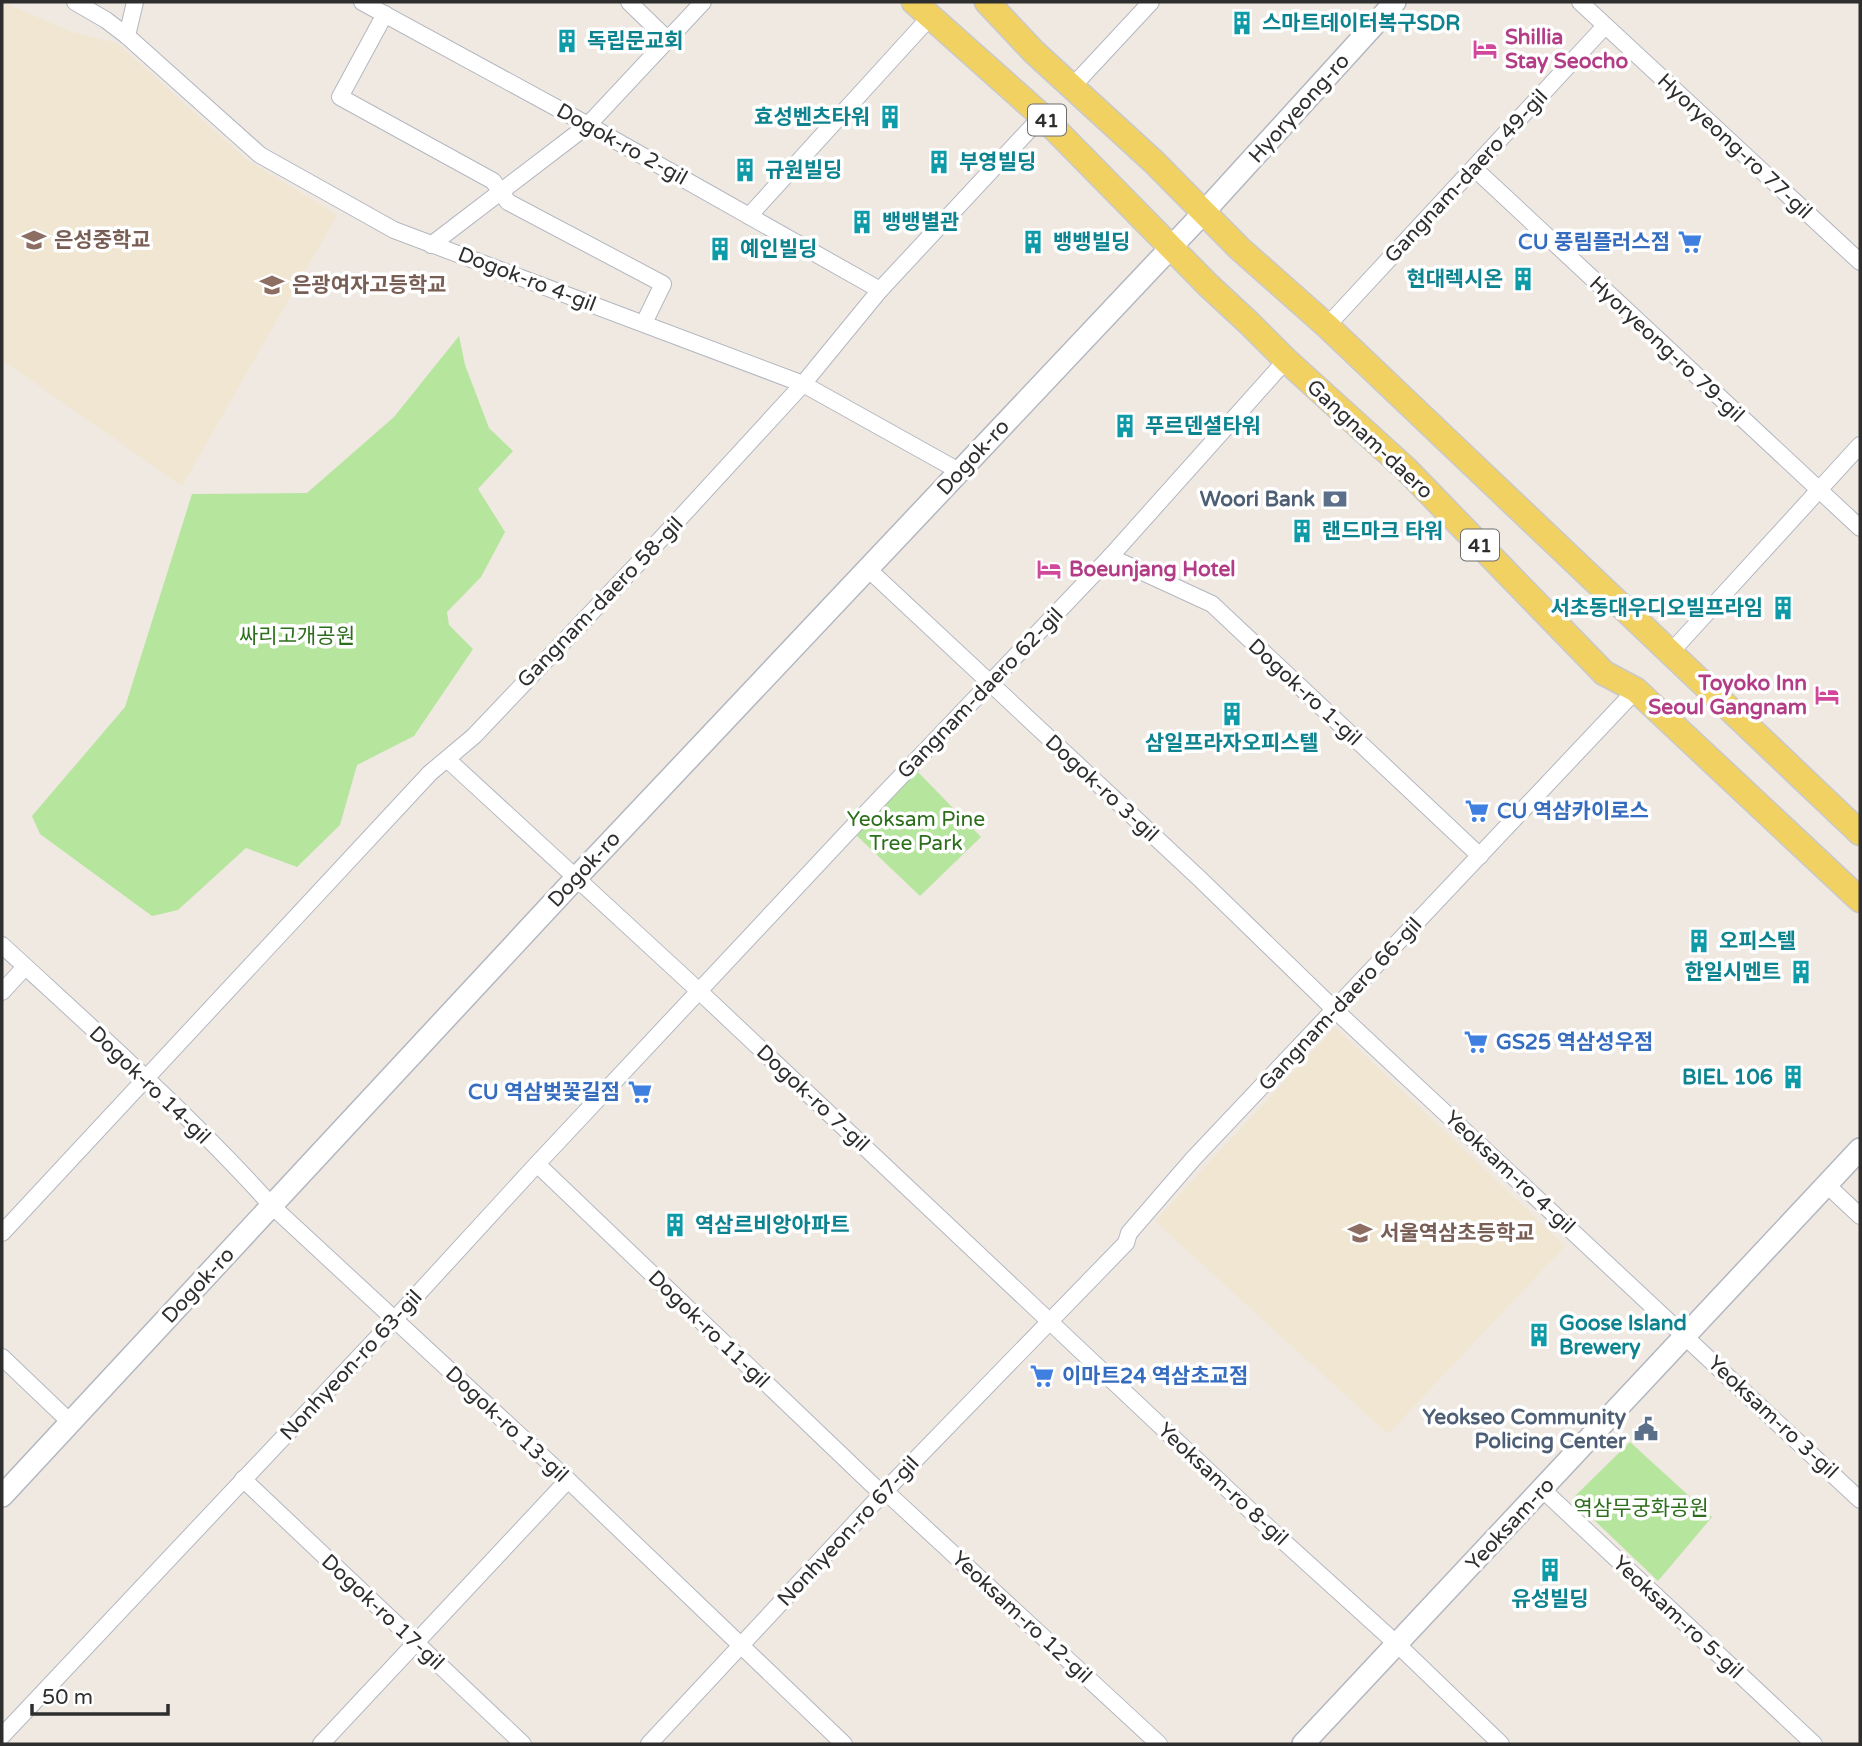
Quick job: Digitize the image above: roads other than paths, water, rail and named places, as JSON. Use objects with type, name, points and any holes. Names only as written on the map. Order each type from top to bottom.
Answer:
[{"type":"main road","name":"41","points":[[987,2],[1071,88],[1154,162],[1240,250],[1327,326],[1860,833]]},
{"type":"main road","name":"Hyoryeong-ro","points":[[1171,247],[1395,2]]},
{"type":"main road","name":"Gangnam-daero","points":[[923,9],[1042,116],[1286,360],[1406,468],[1604,673],[1636,691],[1860,900]]},
{"type":"main road","name":"Dogok-ro","points":[[2,1496],[576,878],[1171,247]]},
{"type":"main road","name":"Yeoksam-ro","points":[[1303,1744],[1860,1149]]},
{"type":"street","name":"Dogok-ro 4-gil","points":[[75,2],[127,36],[260,155],[394,230],[803,384],[959,471]]},
{"type":"street","points":[[127,36],[135,2]]},
{"type":"street","name":"Dogok-ro 2-gil","points":[[362,2],[588,125],[880,290]]},
{"type":"street","points":[[629,2],[667,39]]},
{"type":"street","points":[[431,244],[588,125],[703,2]]},
{"type":"street","points":[[1071,88],[1151,2]]},
{"type":"street","name":"Hyoryeong-ro 77-gil","points":[[1580,2],[1860,262]]},
{"type":"street","points":[[749,216],[923,9]]},
{"type":"street","points":[[385,14],[340,97],[494,181],[508,202],[663,284],[644,323]]},
{"type":"street","name":"Gangnam-daero 49-gil","points":[[1327,326],[1605,26]]},
{"type":"street","name":"Gangnam-daero 58-gil","points":[[2,1233],[430,773],[474,736],[647,554],[803,384],[880,290],[1042,116]]},
{"type":"street","name":"Hyoryeong-ro 79-gil","points":[[1475,169],[1860,528]]},
{"type":"street","name":"Gangnam-daero 62-gil","points":[[699,991],[1110,557],[1286,360]]},
{"type":"street","points":[[1671,653],[1860,444]]},
{"type":"street","name":"Dogok-ro 1-gil","points":[[1110,557],[1212,604],[1480,856]]},
{"type":"street","name":"Dogok-ro 3-gil","points":[[868,569],[1335,1010]]},
{"type":"street","name":"Gangnam-daero 66-gil","points":[[1049,1320],[1126,1243],[1129,1233],[1193,1159],[1636,691]]},
{"type":"street","name":"Dogok-ro 7-gil","points":[[448,760],[699,991],[1049,1320]]},
{"type":"street","name":"Dogok-ro 14-gil","points":[[2,945],[146,1079],[272,1206]]},
{"type":"street","points":[[2,992],[25,967]]},
{"type":"street","name":"Nonhyeon-ro 63-gil","points":[[2,1736],[699,991]]},
{"type":"street","name":"Yeoksam-ro 4-gil","points":[[1335,1010],[1685,1335]]},
{"type":"street","name":"Dogok-ro 11-gil","points":[[537,1164],[883,1492]]},
{"type":"street","points":[[1827,1185],[1860,1216]]},
{"type":"street","name":"Dogok-ro 13-gil","points":[[272,1206],[568,1480],[844,1744]]},
{"type":"street","name":"Nonhyeon-ro 67-gil","points":[[649,1744],[883,1492],[1049,1320]]},
{"type":"street","name":"Yeoksam-ro 8-gil","points":[[1049,1320],[1501,1744]]},
{"type":"street","name":"Yeoksam-ro 3-gil","points":[[1685,1335],[1860,1500]]},
{"type":"street","points":[[2,1357],[70,1422]]},
{"type":"street","name":"Dogok-ro 17-gil","points":[[243,1479],[523,1744]]},
{"type":"street","points":[[321,1744],[568,1480]]},
{"type":"street","name":"Yeoksam-ro 5-gil","points":[[1543,1490],[1814,1744]]},
{"type":"street","name":"Yeoksam-ro 12-gil","points":[[883,1492],[1158,1744]]},
{"type":"place","name":"스마트데이터복구SDR","points":[[1242,23]]},
{"type":"place","name":"독립문교회","points":[[567,41]]},
{"type":"place","name":"Shillia Stay Seocho","points":[[1485,49]]},
{"type":"place","name":"효성벤츠타워","points":[[890,117]]},
{"type":"place","name":"부영빌딩","points":[[939,162]]},
{"type":"place","name":"규원빌딩","points":[[745,170]]},
{"type":"place","name":"뱅뱅별관","points":[[862,222]]},
{"type":"place","name":"은성중학교","points":[[34,240]]},
{"type":"place","name":"뱅뱅빌딩","points":[[1033,242]]},
{"type":"place","name":"CU 풍림플러스점","points":[[1690,242]]},
{"type":"place","name":"예인빌딩","points":[[720,249]]},
{"type":"place","name":"현대렉시온","points":[[1523,279]]},
{"type":"place","name":"은광여자고등학교","points":[[272,285]]},
{"type":"place","name":"푸르덴셜타워","points":[[1125,426]]},
{"type":"place","name":"Woori Bank","points":[[1335,499]]},
{"type":"place","name":"랜드마크 타워","points":[[1302,531]]},
{"type":"place","name":"Boeunjang Hotel","points":[[1049,569]]},
{"type":"place","name":"서초동대우디오빌프라임","points":[[1783,608]]},
{"type":"place","name":"Toyoko Inn Seoul Gangnam","points":[[1827,695]]},
{"type":"place","name":"삼일프라자오피스텔","points":[[1232,714]]},
{"type":"place","name":"CU 역삼카이로스","points":[[1477,811]]},
{"type":"place","name":"오피스텔","points":[[1699,941]]},
{"type":"place","name":"한일시멘트","points":[[1801,972]]},
{"type":"place","name":"GS25 역삼성우점","points":[[1476,1042]]},
{"type":"place","name":"BIEL 106","points":[[1793,1077]]},
{"type":"place","name":"CU 역삼벚꽃길점","points":[[640,1092]]},
{"type":"place","name":"역삼르비앙아파트","points":[[675,1225]]},
{"type":"place","name":"서울역삼초등학교","points":[[1360,1233]]},
{"type":"place","name":"Goose Island Brewery","points":[[1539,1335]]},
{"type":"place","name":"이마트24 역삼초교점","points":[[1042,1376]]},
{"type":"place","name":"Yeokseo Community Policing Center","points":[[1646,1429]]},
{"type":"place","name":"유성빌딩","points":[[1550,1570]]},
{"type":"park label","name":"싸리고개공원","points":[[297,636]]},
{"type":"park label","name":"Yeoksam Pine Tree Park","points":[[916,831]]},
{"type":"park label","name":"역삼무궁화공원","points":[[1641,1508]]}]
